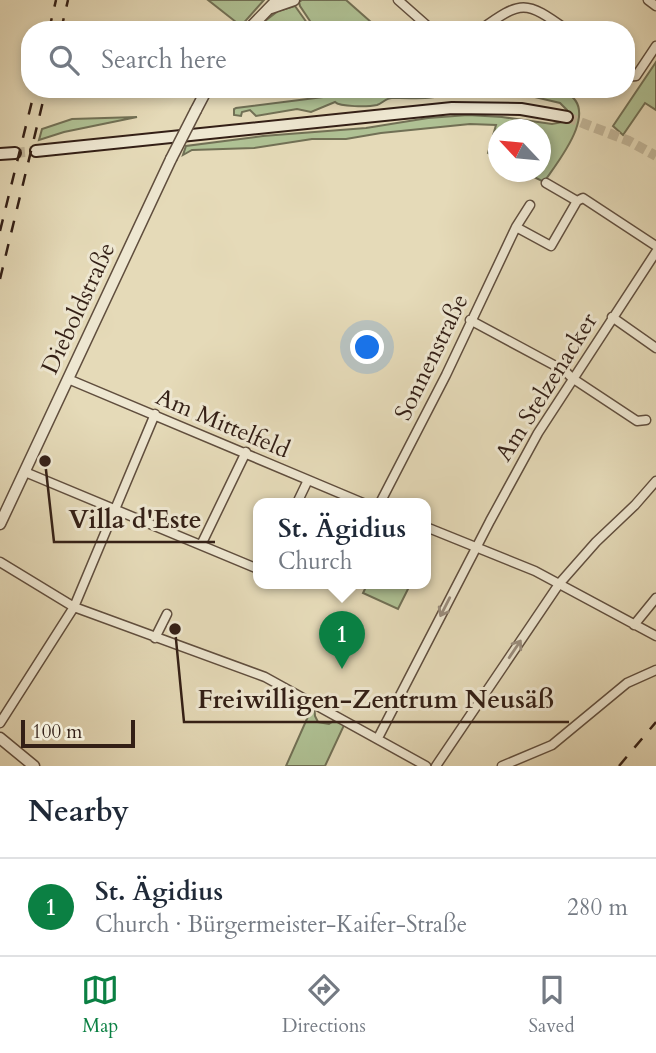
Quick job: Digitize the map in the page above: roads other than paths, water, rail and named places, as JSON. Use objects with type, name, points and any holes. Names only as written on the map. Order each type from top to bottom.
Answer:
[{"type":"main road","points":[[36,151],[452,108],[521,109],[567,117]]},
{"type":"main road","points":[[0,154],[15,153]]},
{"type":"street","points":[[256,21],[277,0]]},
{"type":"street","points":[[264,13],[294,0]]},
{"type":"street","points":[[398,0],[422,21]]},
{"type":"street","points":[[648,0],[656,6]]},
{"type":"street","points":[[492,21],[506,11],[528,6],[539,8],[556,21]]},
{"type":"street","points":[[635,76],[656,46]]},
{"type":"street","name":"Dieboldstraße","points":[[0,524],[202,98]]},
{"type":"street","points":[[546,183],[577,201]]},
{"type":"street","points":[[516,226],[551,246],[577,201],[583,198],[656,246]]},
{"type":"street","name":"Sonnenstraße","points":[[383,498],[446,375],[516,226],[530,205]]},
{"type":"street","name":"Am Stelzenacker","points":[[378,738],[538,433],[656,252]]},
{"type":"street","points":[[612,317],[656,348]]},
{"type":"street","points":[[470,320],[565,371],[638,421],[646,420]]},
{"type":"street","name":"Am Mittelfeld","points":[[68,379],[351,498]]},
{"type":"street","points":[[0,723],[74,607],[155,414]]},
{"type":"street","points":[[201,545],[246,452]]},
{"type":"street","points":[[25,472],[253,567]]},
{"type":"street","points":[[299,498],[308,480]]},
{"type":"street","points":[[436,766],[559,584],[656,481]]},
{"type":"street","points":[[431,529],[535,570],[656,636]]},
{"type":"street","points":[[0,562],[74,607],[265,677],[426,766]]},
{"type":"street","points":[[634,625],[656,598]]},
{"type":"street","points":[[155,638],[167,614]]},
{"type":"street","points":[[502,766],[552,745],[627,683],[656,670]]},
{"type":"street","points":[[0,738],[34,766]]},
{"type":"tunnel","points":[[567,117],[629,141],[656,156]]},
{"type":"tunnel","points":[[15,153],[36,151]]},
{"type":"railway","points":[[51,21],[56,0]]},
{"type":"railway","points":[[63,21],[68,0]]},
{"type":"railway","points":[[0,231],[33,98]]},
{"type":"railway","points":[[0,279],[44,98]]},
{"type":"railway","points":[[619,766],[656,722]]},
{"type":"place","name":"Villa d'Este","points":[[45,461]]},
{"type":"place","name":"Freiwilligen-Zentrum Neusäß","points":[[175,629]]},
{"type":"place","name":"St. Ägidius","points":[[342,669]]}]
